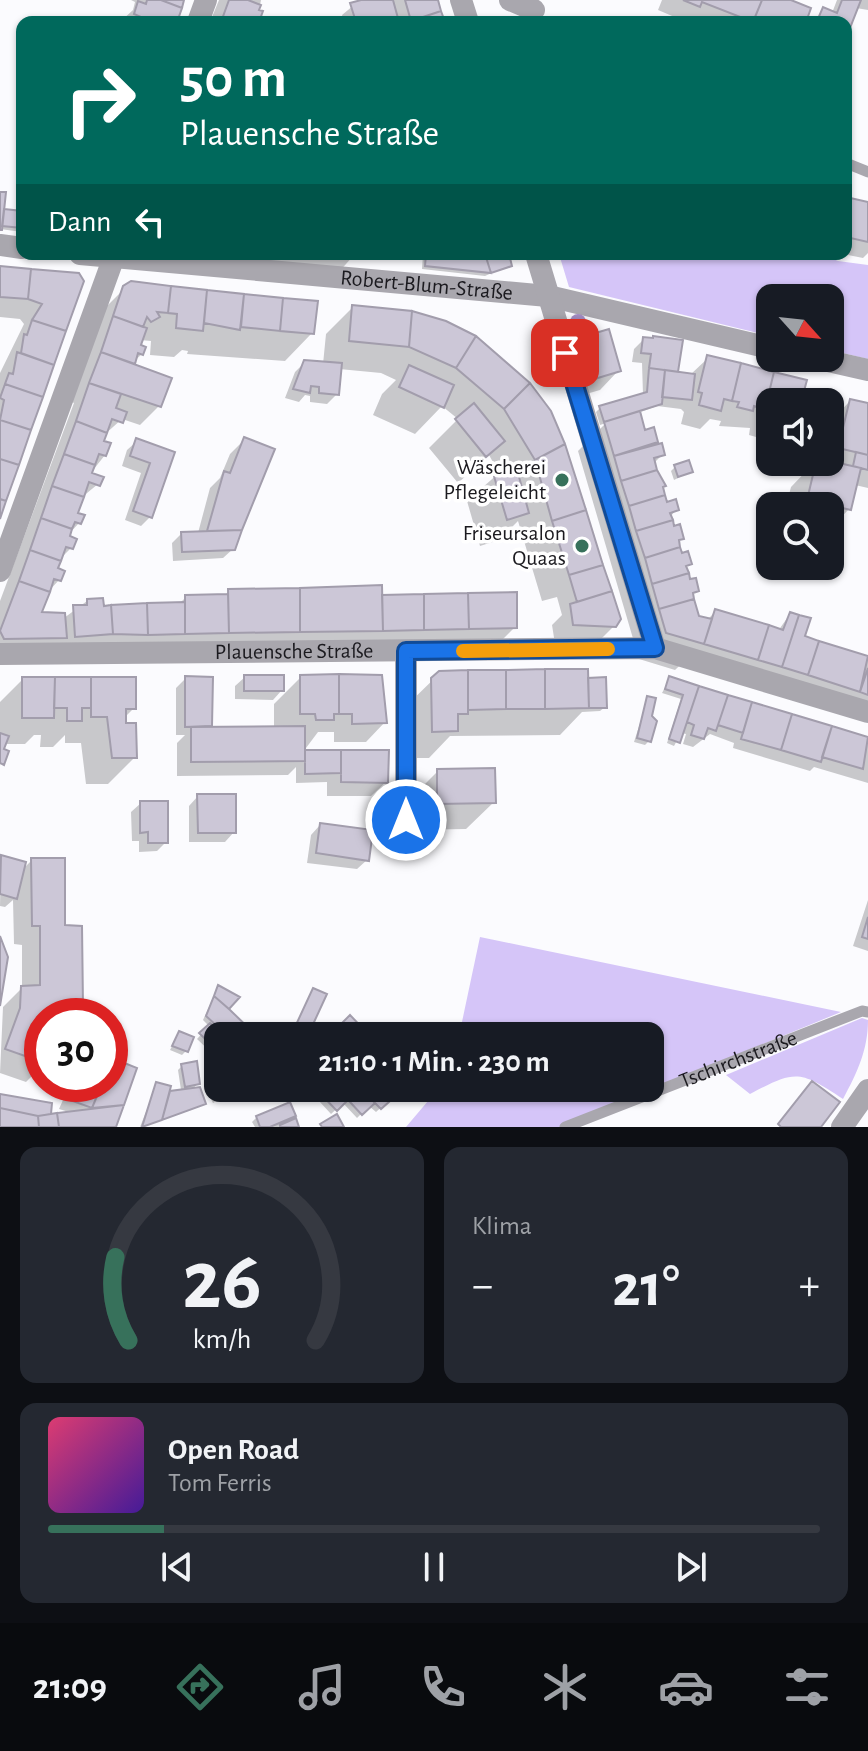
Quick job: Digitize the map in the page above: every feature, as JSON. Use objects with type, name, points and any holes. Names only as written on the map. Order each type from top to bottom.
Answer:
[{"type":"street","points":[[510,0],[534,10]]},
{"type":"street","points":[[0,571],[113,260]]},
{"type":"street","name":"Robert-Blum-Straße","points":[[157,260],[548,296],[756,345]]},
{"type":"street","points":[[538,260],[655,648]]},
{"type":"street","points":[[844,365],[868,370]]},
{"type":"street","name":"Plauensche Straße","points":[[0,654],[655,648],[868,712]]},
{"type":"street","points":[[406,651],[406,820]]},
{"type":"street","points":[[842,1127],[868,1090]]},
{"type":"lane","name":"Tschirchstraße","points":[[565,1127],[862,1011],[868,1012]]},
{"type":"shaded area","points":[[561,260],[836,260],[868,265],[868,359],[844,353],[844,284],[756,284],[756,333],[569,287]]},
{"type":"shaded area","points":[[480,937],[841,1012],[664,1085],[664,1022],[462,1022]]},
{"type":"shaded area","points":[[862,1018],[868,1020],[864,1051],[843,1099],[806,1078],[797,1077],[788,1077],[750,1094],[726,1075]]},
{"type":"shaded area","points":[[427,1102],[622,1102],[561,1127],[406,1127]]},
{"type":"building","points":[[147,0],[161,0],[182,8],[179,16],[134,14],[138,1],[146,4]]},
{"type":"building","points":[[161,0],[184,0],[182,8]]},
{"type":"building","points":[[229,0],[248,0],[261,5],[259,10],[263,11],[261,16],[223,16]]},
{"type":"building","points":[[393,0],[397,16],[354,16],[350,3]]},
{"type":"building","points":[[405,0],[438,0],[441,11],[426,16],[410,16]]},
{"type":"building","points":[[683,0],[762,0],[755,16],[738,16],[702,2],[700,7]]},
{"type":"building","points":[[762,0],[791,0],[811,8],[808,16],[755,16]]},
{"type":"building","points":[[842,0],[861,0],[852,23],[852,16],[819,16],[823,7],[837,13]]},
{"type":"building","points":[[441,11],[443,16],[426,16]]},
{"type":"building","points":[[0,192],[6,192],[2,230],[0,230]]},
{"type":"building","points":[[852,198],[868,202],[868,242],[852,238]]},
{"type":"building","points":[[4,209],[16,210],[16,227],[2,226]]},
{"type":"building","points":[[426,260],[487,260],[491,273],[425,266]]},
{"type":"building","points":[[487,260],[510,260],[512,266],[491,273]]},
{"type":"building","points":[[0,266],[31,269],[28,299],[0,297]]},
{"type":"building","points":[[31,269],[79,273],[84,281],[66,331],[32,320],[42,304],[28,299]]},
{"type":"building","points":[[131,281],[171,286],[168,313],[157,312],[160,317],[151,322],[147,317],[143,327],[113,316],[123,286]]},
{"type":"building","points":[[171,286],[207,290],[203,331],[176,328],[177,314],[168,313]]},
{"type":"building","points":[[207,290],[244,294],[240,330],[204,323]]},
{"type":"building","points":[[244,294],[283,298],[280,331],[241,327]]},
{"type":"building","points":[[283,298],[318,301],[314,334],[280,331]]},
{"type":"building","points":[[352,305],[412,311],[409,347],[349,341]]},
{"type":"building","points":[[412,311],[446,321],[476,336],[456,368],[409,347]]},
{"type":"building","points":[[113,316],[147,328],[141,345],[146,347],[143,355],[138,353],[135,364],[101,352]]},
{"type":"building","points":[[32,320],[66,331],[54,365],[21,353],[24,334],[27,335]]},
{"type":"building","points":[[609,329],[621,371],[588,381],[575,339]]},
{"type":"building","points":[[476,336],[530,383],[504,409],[456,368]]},
{"type":"building","points":[[643,337],[683,340],[678,372],[649,368],[651,354],[641,353]]},
{"type":"building","points":[[17,352],[54,365],[43,397],[5,384],[9,373],[13,374]]},
{"type":"building","points":[[101,352],[172,378],[161,407],[89,383]]},
{"type":"building","points":[[707,355],[741,363],[732,401],[724,399],[721,411],[699,405],[702,393],[698,392]]},
{"type":"building","points":[[304,360],[342,363],[339,395],[319,393],[319,387],[311,386],[310,393],[293,389]]},
{"type":"building","points":[[741,363],[756,367],[756,372],[774,372],[770,388],[756,388],[753,411],[737,407],[739,402],[732,401]]},
{"type":"building","points":[[409,365],[454,385],[444,408],[399,387]]},
{"type":"building","points":[[649,368],[665,370],[662,404],[604,422],[599,406],[647,392]]},
{"type":"building","points":[[665,370],[695,374],[692,400],[662,397]]},
{"type":"building","points":[[774,372],[807,380],[805,388],[770,388]]},
{"type":"building","points":[[89,383],[121,394],[116,408],[127,412],[123,423],[112,419],[107,433],[76,421]]},
{"type":"building","points":[[530,383],[551,411],[565,444],[535,460],[504,409]]},
{"type":"building","points":[[5,384],[43,397],[31,430],[0,420],[4,400],[0,398]]},
{"type":"building","points":[[850,399],[868,403],[868,455],[844,449],[844,424]]},
{"type":"building","points":[[474,403],[505,441],[486,457],[455,419]]},
{"type":"building","points":[[640,411],[645,430],[654,427],[658,442],[614,456],[604,422]]},
{"type":"building","points":[[0,420],[31,430],[19,465],[0,459]]},
{"type":"building","points":[[76,421],[107,433],[104,441],[111,443],[106,456],[99,454],[95,465],[64,454]]},
{"type":"building","points":[[244,437],[275,449],[242,530],[207,531],[224,471],[230,473]]},
{"type":"building","points":[[136,438],[175,452],[152,518],[133,511],[150,463],[130,456]]},
{"type":"building","points":[[662,443],[665,455],[654,458],[657,470],[621,481],[614,456]]},
{"type":"building","points":[[565,444],[586,510],[552,521],[535,460]]},
{"type":"building","points":[[856,452],[868,455],[868,470],[853,466]]},
{"type":"building","points":[[64,454],[95,465],[92,473],[104,477],[100,486],[89,482],[84,497],[52,486]]},
{"type":"building","points":[[0,459],[19,465],[6,501],[0,499]]},
{"type":"building","points":[[689,460],[693,472],[678,477],[674,465]]},
{"type":"building","points":[[844,464],[861,468],[851,510],[844,508],[844,492],[809,492],[813,476],[844,476]]},
{"type":"building","points":[[516,466],[529,513],[507,520],[493,473]]},
{"type":"building","points":[[657,470],[666,486],[663,487],[665,495],[629,506],[621,481]]},
{"type":"building","points":[[52,486],[84,497],[78,513],[85,515],[81,524],[75,522],[72,529],[41,518]]},
{"type":"building","points":[[665,495],[667,502],[676,499],[679,510],[670,513],[673,520],[636,531],[629,506]]},
{"type":"building","points":[[0,499],[6,501],[0,519]]},
{"type":"building","points":[[586,510],[603,565],[569,575],[552,521]]},
{"type":"building","points":[[41,518],[72,529],[70,536],[77,539],[73,549],[66,547],[61,561],[30,550]]},
{"type":"building","points":[[673,520],[674,526],[680,524],[684,539],[679,540],[680,547],[645,558],[636,531]]},
{"type":"building","points":[[242,530],[235,550],[182,552],[181,532]]},
{"type":"building","points":[[680,547],[682,553],[688,551],[692,564],[686,566],[689,573],[652,584],[645,558]]},
{"type":"building","points":[[30,550],[61,561],[58,568],[65,571],[61,581],[54,579],[50,592],[19,581]]},
{"type":"building","points":[[603,565],[612,591],[577,602],[569,575]]},
{"type":"building","points":[[689,573],[690,579],[696,578],[699,591],[693,593],[694,599],[659,609],[652,584]]},
{"type":"building","points":[[19,581],[50,592],[42,612],[65,613],[67,638],[4,639],[0,631]]},
{"type":"building","points":[[382,585],[383,631],[300,632],[300,588]]},
{"type":"building","points":[[300,588],[300,632],[229,633],[228,589]]},
{"type":"building","points":[[612,591],[621,619],[616,627],[573,625],[570,604]]},
{"type":"building","points":[[517,592],[517,628],[469,629],[468,593]]},
{"type":"building","points":[[468,593],[469,629],[424,630],[424,594]]},
{"type":"building","points":[[228,594],[229,633],[185,634],[185,595]]},
{"type":"building","points":[[424,594],[424,630],[383,631],[382,595]]},
{"type":"building","points":[[103,598],[104,606],[111,605],[113,634],[75,637],[73,605],[87,605],[87,599]]},
{"type":"building","points":[[694,599],[699,616],[712,619],[704,644],[666,633],[659,609]]},
{"type":"building","points":[[185,602],[185,634],[148,635],[147,603]]},
{"type":"building","points":[[147,603],[148,635],[113,634],[111,605]]},
{"type":"building","points":[[715,609],[769,625],[758,660],[704,644]]},
{"type":"building","points":[[790,612],[799,615],[782,667],[758,660],[769,625],[783,630]]},
{"type":"building","points":[[799,615],[811,618],[805,636],[819,641],[808,675],[782,667]]},
{"type":"building","points":[[819,641],[868,656],[860,692],[808,675]]},
{"type":"building","points":[[868,668],[868,695],[860,692]]},
{"type":"building","points":[[545,669],[588,669],[589,708],[545,709]]},
{"type":"building","points":[[545,669],[545,709],[506,709],[506,670]]},
{"type":"building","points":[[468,670],[506,670],[506,709],[468,710]]},
{"type":"building","points":[[468,670],[468,714],[458,714],[458,731],[432,732],[431,678],[439,671]]},
{"type":"building","points":[[339,674],[382,675],[387,723],[352,724],[352,714],[339,714]]},
{"type":"building","points":[[339,674],[339,714],[334,714],[334,720],[316,720],[315,714],[300,714],[300,675]]},
{"type":"building","points":[[244,675],[284,675],[284,691],[244,691]]},
{"type":"building","points":[[185,676],[213,677],[212,726],[185,727]]},
{"type":"building","points":[[669,676],[699,686],[680,743],[669,739],[683,695],[665,689]]},
{"type":"building","points":[[22,677],[55,677],[54,718],[22,718]]},
{"type":"building","points":[[55,677],[91,677],[91,708],[82,708],[82,721],[67,721],[67,708],[54,708]]},
{"type":"building","points":[[91,677],[136,677],[136,709],[126,709],[126,723],[136,723],[137,758],[112,758],[107,717],[91,717]]},
{"type":"building","points":[[606,677],[607,708],[589,708],[588,678]]},
{"type":"building","points":[[699,686],[728,695],[716,731],[708,728],[704,739],[691,735],[694,725],[687,722]]},
{"type":"building","points":[[728,695],[752,702],[743,733],[718,725]]},
{"type":"building","points":[[647,696],[656,698],[652,716],[657,721],[651,742],[637,738]]},
{"type":"building","points":[[752,702],[792,714],[781,750],[741,739]]},
{"type":"building","points":[[792,714],[832,726],[821,762],[781,750]]},
{"type":"building","points":[[305,726],[305,761],[191,762],[191,727]]},
{"type":"building","points":[[832,726],[868,737],[863,769],[822,757]]},
{"type":"building","points":[[0,733],[9,736],[4,749],[9,751],[4,765],[0,763]]},
{"type":"building","points":[[305,750],[341,750],[341,773],[305,774]]},
{"type":"building","points":[[341,750],[389,750],[388,783],[341,782]]},
{"type":"building","points":[[495,768],[496,803],[437,804],[437,769]]},
{"type":"building","points":[[197,794],[236,794],[236,833],[198,833]]},
{"type":"building","points":[[140,801],[168,801],[168,843],[148,843],[148,832],[140,833]]},
{"type":"building","points":[[320,823],[373,830],[369,861],[316,853]]},
{"type":"building","points":[[1,855],[26,862],[17,899],[0,894]]},
{"type":"building","points":[[31,858],[65,858],[65,925],[82,926],[83,998],[24,998],[24,1056],[5,1049],[20,1008],[21,986],[40,985],[40,926],[32,926]]},
{"type":"building","points":[[868,917],[868,939],[862,937]]},
{"type":"building","points":[[0,936],[8,957],[0,1006]]},
{"type":"building","points":[[218,985],[240,997],[229,1009],[214,996]]},
{"type":"building","points":[[313,988],[327,994],[314,1022],[297,1022]]},
{"type":"building","points":[[214,996],[242,1022],[213,1022],[206,1016]]},
{"type":"building","points":[[350,1015],[357,1022],[343,1022]]},
{"type":"building","points":[[179,1031],[194,1037],[188,1052],[172,1046]]},
{"type":"building","points":[[197,1061],[200,1084],[185,1087],[181,1064]]},
{"type":"building","points":[[128,1064],[137,1068],[128,1094]]},
{"type":"building","points":[[812,1081],[840,1102],[821,1127],[781,1127],[778,1124]]},
{"type":"building","points":[[156,1082],[171,1086],[162,1120],[142,1127]]},
{"type":"building","points":[[200,1087],[206,1104],[162,1120],[170,1091]]},
{"type":"building","points":[[0,1094],[24,1098],[24,1102],[52,1103],[51,1114],[38,1116],[0,1108]]},
{"type":"building","points":[[75,1102],[94,1102],[92,1108]]},
{"type":"building","points":[[94,1102],[125,1102],[124,1105],[92,1108]]},
{"type":"building","points":[[290,1102],[296,1116],[270,1127],[260,1127],[256,1116]]},
{"type":"building","points":[[328,1102],[346,1102],[337,1111]]},
{"type":"building","points":[[350,1102],[375,1103],[362,1115]]},
{"type":"building","points":[[374,1102],[389,1102],[381,1109]]},
{"type":"building","points":[[124,1105],[116,1127],[59,1127],[57,1113]]},
{"type":"building","points":[[0,1108],[38,1116],[39,1127],[0,1127]]},
{"type":"building","points":[[57,1113],[59,1127],[39,1127],[38,1116]]},
{"type":"building","points":[[337,1114],[344,1127],[322,1127],[320,1124]]},
{"type":"building","points":[[296,1118],[299,1127],[280,1127],[280,1125]]},
{"type":"slow traffic","points":[[463,651],[608,649]]},
{"type":"place","name":"Wäscherei Pflegeleicht","points":[[562,480]]},
{"type":"place","name":"Friseursalon Quaas","points":[[582,546]]},
{"type":"route","points":[[406,820],[406,651],[655,648],[565,353]]}]
